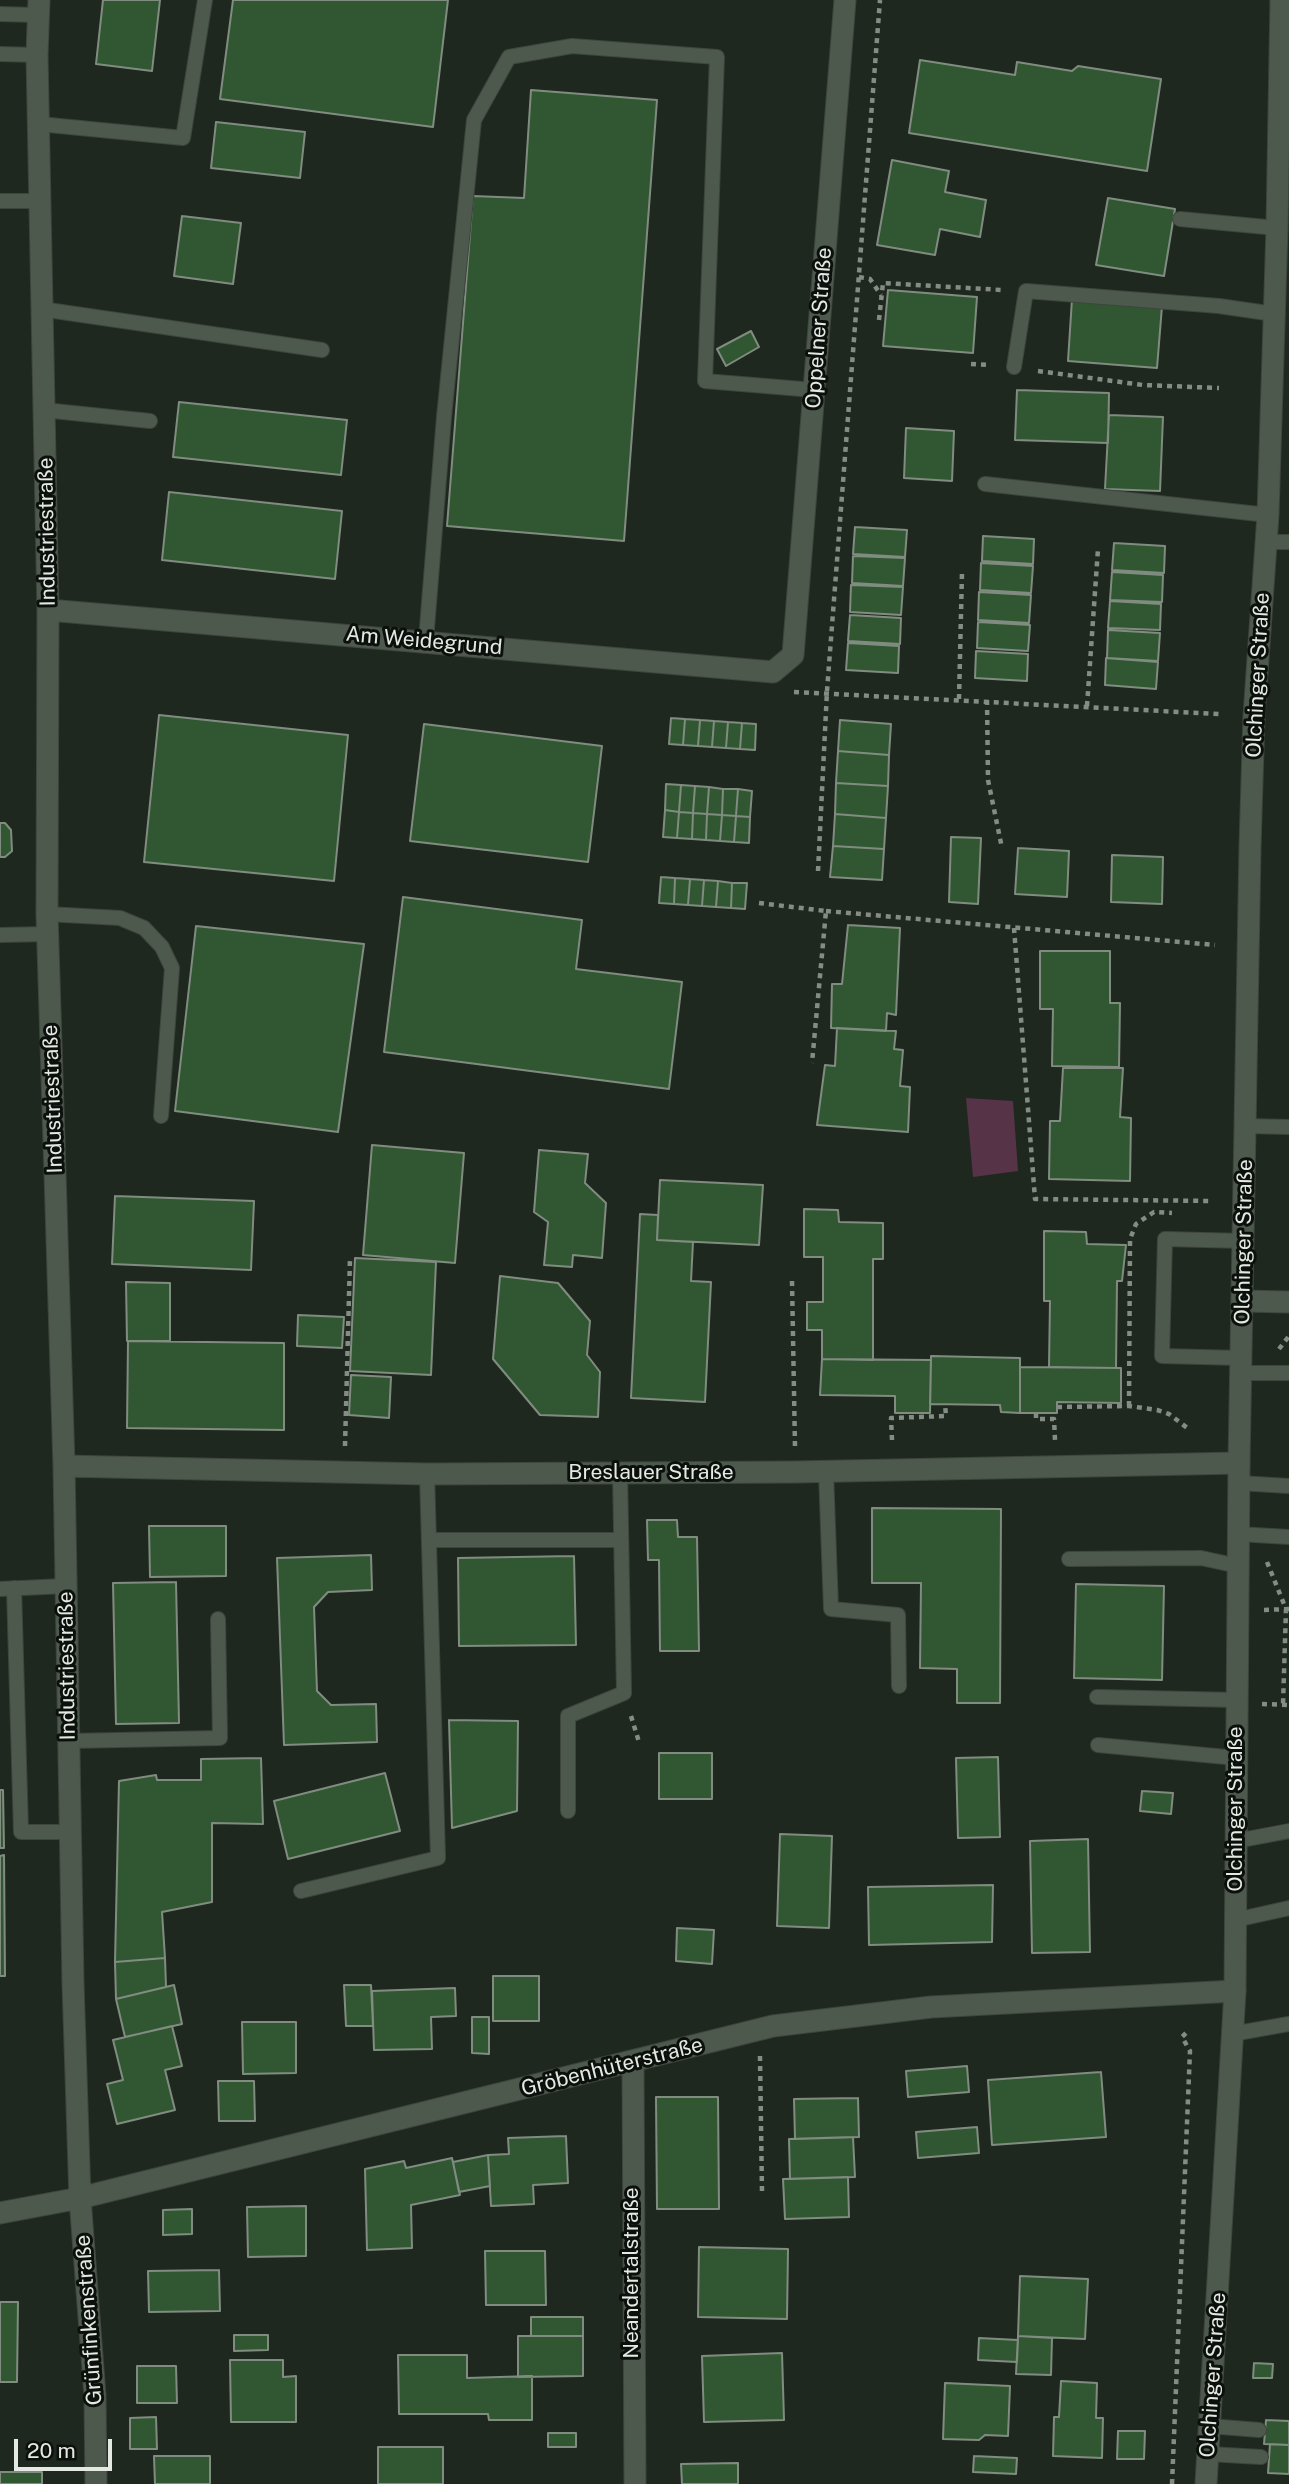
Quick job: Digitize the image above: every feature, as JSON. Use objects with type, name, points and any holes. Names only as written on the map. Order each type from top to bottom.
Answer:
[{"type":"street","name":"Oppelner Straße","points":[[793,655],[845,0]]},
{"type":"street","name":"Olchinger Straße","points":[[1206,2484],[1235,1992],[1238,1534],[1254,716],[1268,514],[1274,314],[1281,234],[1281,0]]},
{"type":"street","name":"Industriestraße","points":[[38,8],[39,201],[48,610],[48,924],[64,1466],[80,2198]]},
{"type":"street","name":"Am Weidegrund","points":[[48,610],[426,640],[773,672],[793,655]]},
{"type":"street","points":[[1243,1301],[1289,1301]]},
{"type":"street","name":"Breslauer Straße","points":[[64,1466],[427,1474],[1239,1473]]},
{"type":"street","name":"Gröbenhüterstraße","points":[[0,2213],[80,2198],[760,2029],[931,2007],[1235,1992]]},
{"type":"street","name":"Neandertalstraße","points":[[633,2062],[632,2403],[635,2484]]},
{"type":"street","name":"Grünfinkenstraße","points":[[80,2198],[95,2396],[96,2484]]},
{"type":"lane","points":[[38,124],[183,138],[205,0]]},
{"type":"lane","points":[[0,14],[38,8]]},
{"type":"lane","points":[[426,640],[445,404],[474,120],[509,57],[572,46],[716,57],[705,381],[814,390]]},
{"type":"lane","points":[[0,54],[37,55]]},
{"type":"lane","points":[[0,201],[39,201]]},
{"type":"lane","points":[[1180,219],[1281,234]]},
{"type":"lane","points":[[1014,367],[1026,291],[1219,306],[1274,314]]},
{"type":"lane","points":[[41,309],[322,350]]},
{"type":"lane","points":[[44,410],[150,421]]},
{"type":"lane","points":[[985,484],[1268,514]]},
{"type":"lane","points":[[1266,542],[1289,542]]},
{"type":"lane","points":[[0,935],[48,924],[120,918],[144,929],[162,947],[172,968],[161,1116]]},
{"type":"lane","points":[[1245,1126],[1289,1127]]},
{"type":"lane","points":[[1244,1241],[1165,1240],[1162,1356],[1289,1373]]},
{"type":"lane","points":[[568,1811],[568,1716],[624,1693],[620,1472]]},
{"type":"lane","points":[[826,1472],[831,1609],[898,1615],[899,1686]]},
{"type":"lane","points":[[1239,1473],[1289,1486]]},
{"type":"lane","points":[[301,1891],[438,1858],[427,1474]]},
{"type":"lane","points":[[1238,1534],[1289,1537]]},
{"type":"lane","points":[[429,1539],[621,1540]]},
{"type":"lane","points":[[1069,1559],[1201,1558],[1238,1566]]},
{"type":"lane","points":[[65,1586],[7,1588],[21,1832],[70,1832]]},
{"type":"lane","points":[[69,1741],[220,1738],[218,1619]]},
{"type":"lane","points":[[1097,1697],[1237,1700]]},
{"type":"lane","points":[[1098,1745],[1237,1758]]},
{"type":"lane","points":[[1236,1841],[1289,1831]]},
{"type":"lane","points":[[1235,1920],[1289,1908]]},
{"type":"lane","points":[[1232,2034],[1289,2024]]},
{"type":"lane","points":[[1209,2426],[1259,2430]]},
{"type":"lane","points":[[1208,2454],[1261,2457]]},
{"type":"path","points":[[818,871],[827,691],[880,0]]},
{"type":"path","points":[[859,277],[870,279],[882,296]]},
{"type":"path","points":[[879,320],[883,283],[1026,291]]},
{"type":"path","points":[[971,363],[1132,384],[1219,388]]},
{"type":"path","points":[[1087,706],[1098,549]]},
{"type":"path","points":[[959,699],[962,572]]},
{"type":"path","points":[[782,694],[802,690],[827,691],[1219,714]]},
{"type":"path","points":[[988,700],[988,780],[1002,848]]},
{"type":"path","points":[[759,903],[1215,946]]},
{"type":"path","points":[[812,1063],[826,911]]},
{"type":"path","points":[[1014,928],[1035,1199],[1212,1201]]},
{"type":"path","points":[[345,1472],[350,1258]]},
{"type":"path","points":[[792,1282],[794,1414]]},
{"type":"path","points":[[1277,1352],[1289,1336]]},
{"type":"path","points":[[892,1440],[891,1418],[946,1416],[945,1404]]},
{"type":"path","points":[[1057,1407],[1129,1406],[1157,1410],[1169,1414],[1190,1430]]},
{"type":"path","points":[[1035,1413],[1036,1419],[1054,1419],[1055,1440]]},
{"type":"path","points":[[1261,1704],[1286,1705],[1287,1609],[1265,1559]]},
{"type":"path","points":[[1264,1610],[1287,1609]]},
{"type":"path","points":[[760,2029],[762,2192]]},
{"type":"path","points":[[1172,2484],[1190,2051],[1182,2037],[1188,2031]]},
{"type":"shaded area","points":[[966,1098],[1013,1101],[1018,1171],[973,1177]]},
{"type":"building","points":[[103,0],[160,0],[152,71],[96,64]]},
{"type":"building","points":[[233,0],[448,0],[433,127],[220,99]]},
{"type":"building","points":[[920,60],[1015,75],[1017,62],[1072,71],[1078,66],[1161,79],[1147,171],[909,133]]},
{"type":"building","points":[[531,90],[657,100],[624,541],[447,526],[473,196],[524,198]]},
{"type":"building","points":[[216,122],[305,132],[300,178],[211,168]]},
{"type":"building","points":[[892,160],[949,171],[945,192],[986,200],[980,237],[940,229],[935,255],[877,245]]},
{"type":"building","points":[[1108,198],[1175,209],[1164,276],[1096,265]]},
{"type":"building","points":[[182,216],[241,223],[233,284],[174,276]]},
{"type":"building","points":[[888,290],[977,297],[973,353],[883,346]]},
{"type":"building","points":[[1072,299],[1162,306],[1157,368],[1068,361]]},
{"type":"building","points":[[751,331],[759,347],[726,366],[717,349]]},
{"type":"building","points":[[1017,390],[1109,393],[1108,443],[1015,440]]},
{"type":"building","points":[[179,402],[347,420],[341,475],[173,457]]},
{"type":"building","points":[[1109,415],[1163,417],[1160,491],[1105,489]]},
{"type":"building","points":[[906,428],[954,431],[952,481],[904,478]]},
{"type":"building","points":[[169,492],[342,511],[335,579],[162,560]]},
{"type":"building","points":[[855,527],[907,530],[905,557],[853,554]]},
{"type":"building","points":[[983,536],[1034,539],[1033,564],[982,561]]},
{"type":"building","points":[[1114,543],[1165,546],[1164,573],[1112,570]]},
{"type":"building","points":[[853,556],[905,558],[903,586],[852,583]]},
{"type":"building","points":[[981,563],[1033,566],[1031,593],[980,590]]},
{"type":"building","points":[[1112,572],[1163,575],[1162,602],[1110,600]]},
{"type":"building","points":[[851,585],[903,587],[901,615],[850,612]]},
{"type":"building","points":[[979,592],[1031,595],[1029,623],[978,620]]},
{"type":"building","points":[[1110,601],[1161,604],[1160,630],[1108,628]]},
{"type":"building","points":[[850,615],[901,618],[900,644],[848,641]]},
{"type":"building","points":[[978,622],[1030,625],[1028,651],[977,648]]},
{"type":"building","points":[[1108,630],[1160,633],[1158,661],[1107,658]]},
{"type":"building","points":[[848,643],[899,646],[898,673],[846,670]]},
{"type":"building","points":[[976,651],[1028,654],[1027,681],[975,678]]},
{"type":"building","points":[[1106,658],[1158,662],[1156,689],[1105,685]]},
{"type":"building","points":[[159,715],[348,735],[334,881],[144,862]]},
{"type":"building","points":[[671,718],[685,719],[683,745],[669,744]]},
{"type":"building","points":[[685,719],[700,720],[698,746],[683,745]]},
{"type":"building","points":[[700,720],[714,721],[712,747],[698,746]]},
{"type":"building","points":[[840,720],[891,724],[889,755],[838,751]]},
{"type":"building","points":[[714,721],[728,722],[726,748],[712,747]]},
{"type":"building","points":[[728,722],[742,723],[740,749],[726,748]]},
{"type":"building","points":[[742,723],[756,724],[755,750],[740,749]]},
{"type":"building","points":[[424,724],[602,746],[588,862],[410,841]]},
{"type":"building","points":[[838,751],[889,755],[888,786],[836,783]]},
{"type":"building","points":[[836,783],[888,786],[886,818],[835,814]]},
{"type":"building","points":[[666,784],[681,785],[679,812],[665,810]]},
{"type":"building","points":[[681,785],[695,786],[693,813],[679,812]]},
{"type":"building","points":[[695,786],[709,787],[707,814],[693,813]]},
{"type":"building","points":[[709,787],[723,789],[722,815],[707,814]]},
{"type":"building","points":[[723,789],[738,789],[736,816],[722,815]]},
{"type":"building","points":[[738,789],[752,791],[750,817],[736,816]]},
{"type":"building","points":[[665,810],[679,812],[677,838],[663,837]]},
{"type":"building","points":[[679,812],[693,813],[692,839],[677,838]]},
{"type":"building","points":[[693,813],[707,814],[706,840],[692,839]]},
{"type":"building","points":[[707,814],[722,815],[720,841],[706,840]]},
{"type":"building","points":[[835,814],[886,818],[884,849],[833,846]]},
{"type":"building","points":[[722,815],[736,816],[734,842],[720,841]]},
{"type":"building","points":[[736,816],[750,817],[749,843],[734,842]]},
{"type":"building","points":[[0,823],[5,823],[11,830],[12,851],[5,857],[0,857]]},
{"type":"building","points":[[951,837],[981,838],[978,904],[949,902]]},
{"type":"building","points":[[833,846],[884,849],[882,880],[830,877]]},
{"type":"building","points":[[1018,848],[1069,851],[1067,897],[1015,894]]},
{"type":"building","points":[[1112,855],[1163,857],[1162,904],[1111,902]]},
{"type":"building","points":[[661,877],[675,878],[674,904],[659,903]]},
{"type":"building","points":[[675,878],[690,879],[688,905],[674,904]]},
{"type":"building","points":[[690,879],[704,880],[702,906],[688,905]]},
{"type":"building","points":[[704,880],[718,881],[716,907],[702,906]]},
{"type":"building","points":[[718,881],[732,883],[731,908],[716,907]]},
{"type":"building","points":[[732,883],[747,883],[745,909],[731,908]]},
{"type":"building","points":[[403,897],[582,920],[576,969],[682,982],[669,1089],[384,1052]]},
{"type":"building","points":[[848,925],[900,928],[896,1015],[887,1013],[886,1031],[831,1028],[832,984],[842,984]]},
{"type":"building","points":[[196,926],[364,944],[338,1132],[175,1111]]},
{"type":"building","points":[[1040,951],[1110,951],[1110,1003],[1120,1003],[1119,1067],[1052,1066],[1053,1009],[1040,1009]]},
{"type":"building","points":[[837,1028],[896,1031],[894,1049],[903,1050],[900,1086],[910,1087],[908,1132],[817,1125],[825,1065],[835,1066]]},
{"type":"building","points":[[1063,1068],[1123,1068],[1120,1117],[1131,1118],[1130,1181],[1049,1179],[1050,1121],[1060,1121]]},
{"type":"building","points":[[372,1145],[464,1153],[455,1263],[363,1255]]},
{"type":"building","points":[[539,1150],[588,1154],[585,1183],[606,1203],[602,1258],[573,1255],[572,1267],[544,1265],[548,1222],[534,1212]]},
{"type":"building","points":[[660,1180],[763,1185],[759,1245],[657,1240]]},
{"type":"building","points":[[115,1196],[254,1201],[251,1270],[112,1264]]},
{"type":"building","points":[[804,1209],[838,1210],[839,1222],[883,1223],[883,1259],[873,1259],[873,1360],[822,1359],[822,1330],[807,1330],[807,1302],[823,1302],[823,1257],[804,1257]]},
{"type":"building","points":[[640,1214],[658,1215],[657,1240],[693,1242],[691,1281],[711,1282],[705,1402],[631,1398]]},
{"type":"building","points":[[1044,1231],[1086,1232],[1087,1244],[1126,1245],[1122,1281],[1117,1281],[1116,1368],[1049,1367],[1050,1301],[1044,1301]]},
{"type":"building","points":[[355,1258],[436,1262],[431,1375],[350,1371]]},
{"type":"building","points":[[500,1276],[558,1283],[590,1321],[587,1355],[600,1372],[598,1417],[540,1415],[493,1359]]},
{"type":"building","points":[[126,1282],[170,1283],[170,1341],[127,1341]]},
{"type":"building","points":[[298,1315],[344,1317],[342,1348],[297,1346]]},
{"type":"building","points":[[128,1341],[284,1343],[284,1430],[127,1428]]},
{"type":"building","points":[[931,1356],[1020,1358],[1020,1413],[1001,1412],[1000,1405],[930,1404]]},
{"type":"building","points":[[822,1359],[931,1360],[930,1413],[895,1413],[895,1396],[820,1395]]},
{"type":"building","points":[[1020,1367],[1121,1368],[1121,1403],[1057,1402],[1057,1413],[1020,1413]]},
{"type":"building","points":[[351,1375],[391,1377],[389,1418],[349,1415]]},
{"type":"building","points":[[872,1508],[1001,1509],[1000,1703],[957,1703],[957,1669],[920,1668],[921,1583],[872,1583]]},
{"type":"building","points":[[647,1520],[677,1520],[678,1537],[697,1537],[699,1651],[660,1651],[659,1560],[648,1560]]},
{"type":"building","points":[[149,1526],[226,1526],[226,1576],[150,1577]]},
{"type":"building","points":[[371,1555],[372,1590],[328,1592],[314,1607],[317,1691],[331,1705],[376,1704],[377,1742],[284,1745],[277,1558]]},
{"type":"building","points":[[574,1556],[576,1645],[459,1646],[458,1558]]},
{"type":"building","points":[[176,1582],[179,1723],[116,1724],[113,1583]]},
{"type":"building","points":[[1076,1584],[1164,1586],[1162,1680],[1074,1678]]},
{"type":"building","points":[[449,1720],[518,1721],[517,1811],[452,1828]]},
{"type":"building","points":[[659,1753],[712,1753],[712,1799],[659,1799]]},
{"type":"building","points":[[998,1757],[1000,1837],[958,1838],[956,1758]]},
{"type":"building","points":[[261,1758],[263,1824],[212,1823],[212,1902],[162,1912],[165,1958],[115,1962],[119,1781],[156,1775],[157,1780],[201,1780],[201,1759]]},
{"type":"building","points":[[385,1773],[400,1831],[288,1859],[274,1801]]},
{"type":"building","points":[[0,1790],[3,1790],[4,1848],[0,1848]]},
{"type":"building","points":[[1142,1791],[1173,1793],[1171,1814],[1140,1811]]},
{"type":"building","points":[[780,1834],[832,1836],[829,1928],[777,1926]]},
{"type":"building","points":[[1088,1839],[1090,1952],[1032,1953],[1030,1841]]},
{"type":"building","points":[[4,1855],[5,1976],[0,1976],[0,1856]]},
{"type":"building","points":[[993,1885],[992,1942],[869,1945],[868,1887]]},
{"type":"building","points":[[677,1928],[714,1930],[712,1964],[676,1961]]},
{"type":"building","points":[[165,1958],[166,1987],[116,1999],[115,1962]]},
{"type":"building","points":[[493,1976],[539,1976],[539,2021],[493,2021]]},
{"type":"building","points":[[174,1985],[182,2024],[125,2037],[116,1999]]},
{"type":"building","points":[[344,1985],[371,1985],[373,2026],[346,2026]]},
{"type":"building","points":[[455,1988],[456,2016],[431,2017],[432,2049],[374,2050],[372,1991]]},
{"type":"building","points":[[472,2017],[489,2017],[489,2054],[472,2053]]},
{"type":"building","points":[[242,2022],[296,2022],[296,2073],[243,2074]]},
{"type":"building","points":[[172,2026],[182,2066],[165,2070],[175,2110],[117,2124],[107,2084],[123,2080],[113,2040]]},
{"type":"building","points":[[967,2066],[969,2092],[908,2097],[906,2071]]},
{"type":"building","points":[[1101,2072],[1106,2137],[992,2145],[988,2080]]},
{"type":"building","points":[[218,2081],[254,2081],[255,2121],[219,2121]]},
{"type":"building","points":[[656,2097],[718,2097],[719,2209],[657,2209]]},
{"type":"building","points":[[858,2098],[859,2137],[795,2139],[794,2099]]},
{"type":"building","points":[[977,2127],[979,2153],[918,2158],[916,2132]]},
{"type":"building","points":[[566,2136],[568,2183],[533,2185],[534,2204],[491,2206],[488,2155],[509,2154],[508,2138]]},
{"type":"building","points":[[853,2137],[855,2177],[790,2179],[789,2139]]},
{"type":"building","points":[[488,2155],[490,2186],[459,2192],[453,2162]]},
{"type":"building","points":[[452,2158],[460,2195],[411,2205],[412,2248],[367,2250],[365,2169],[404,2161],[406,2168]]},
{"type":"building","points":[[848,2177],[849,2217],[785,2219],[783,2179]]},
{"type":"building","points":[[306,2206],[306,2256],[248,2257],[247,2207]]},
{"type":"building","points":[[192,2209],[192,2234],[163,2235],[163,2210]]},
{"type":"building","points":[[699,2247],[788,2249],[787,2319],[698,2317]]},
{"type":"building","points":[[485,2251],[545,2251],[546,2305],[486,2305]]},
{"type":"building","points":[[219,2270],[220,2311],[149,2312],[148,2271]]},
{"type":"building","points":[[1020,2276],[1088,2279],[1085,2339],[1018,2336]]},
{"type":"building","points":[[0,2302],[18,2302],[17,2382],[0,2382]]},
{"type":"building","points":[[531,2317],[583,2317],[583,2336],[531,2336]]},
{"type":"building","points":[[234,2335],[268,2335],[268,2350],[234,2351]]},
{"type":"building","points":[[518,2336],[583,2336],[583,2376],[518,2377]]},
{"type":"building","points":[[1018,2336],[1052,2338],[1051,2375],[1016,2374]]},
{"type":"building","points":[[979,2338],[1018,2340],[1017,2362],[978,2360]]},
{"type":"building","points":[[782,2353],[784,2420],[704,2422],[702,2356]]},
{"type":"building","points":[[398,2355],[467,2355],[467,2378],[532,2376],[532,2420],[489,2420],[488,2414],[399,2414]]},
{"type":"building","points":[[230,2360],[283,2360],[283,2377],[296,2376],[296,2422],[231,2422]]},
{"type":"building","points":[[1254,2363],[1273,2364],[1272,2378],[1253,2378]]},
{"type":"building","points":[[137,2366],[176,2366],[177,2403],[137,2403]]},
{"type":"building","points":[[1061,2381],[1097,2383],[1096,2418],[1103,2418],[1102,2458],[1053,2456],[1054,2417],[1059,2417]]},
{"type":"building","points":[[945,2383],[1010,2386],[1008,2436],[985,2435],[979,2440],[943,2439]]},
{"type":"building","points":[[156,2417],[157,2449],[130,2449],[130,2418]]},
{"type":"building","points":[[1266,2420],[1289,2421],[1289,2445],[1264,2444]]},
{"type":"building","points":[[1118,2431],[1145,2431],[1144,2459],[1117,2459]]},
{"type":"building","points":[[548,2433],[576,2433],[576,2447],[548,2447]]},
{"type":"building","points":[[1270,2444],[1289,2445],[1289,2474],[1268,2473]]},
{"type":"building","points":[[378,2447],[443,2447],[443,2484],[378,2484]]},
{"type":"building","points":[[154,2456],[210,2456],[210,2484],[155,2484]]},
{"type":"building","points":[[974,2456],[1017,2458],[1016,2474],[973,2472]]},
{"type":"building","points":[[738,2463],[738,2484],[682,2484],[681,2464]]},
{"type":"building","points":[[0,2472],[42,2472],[42,2484],[0,2484]]}]
